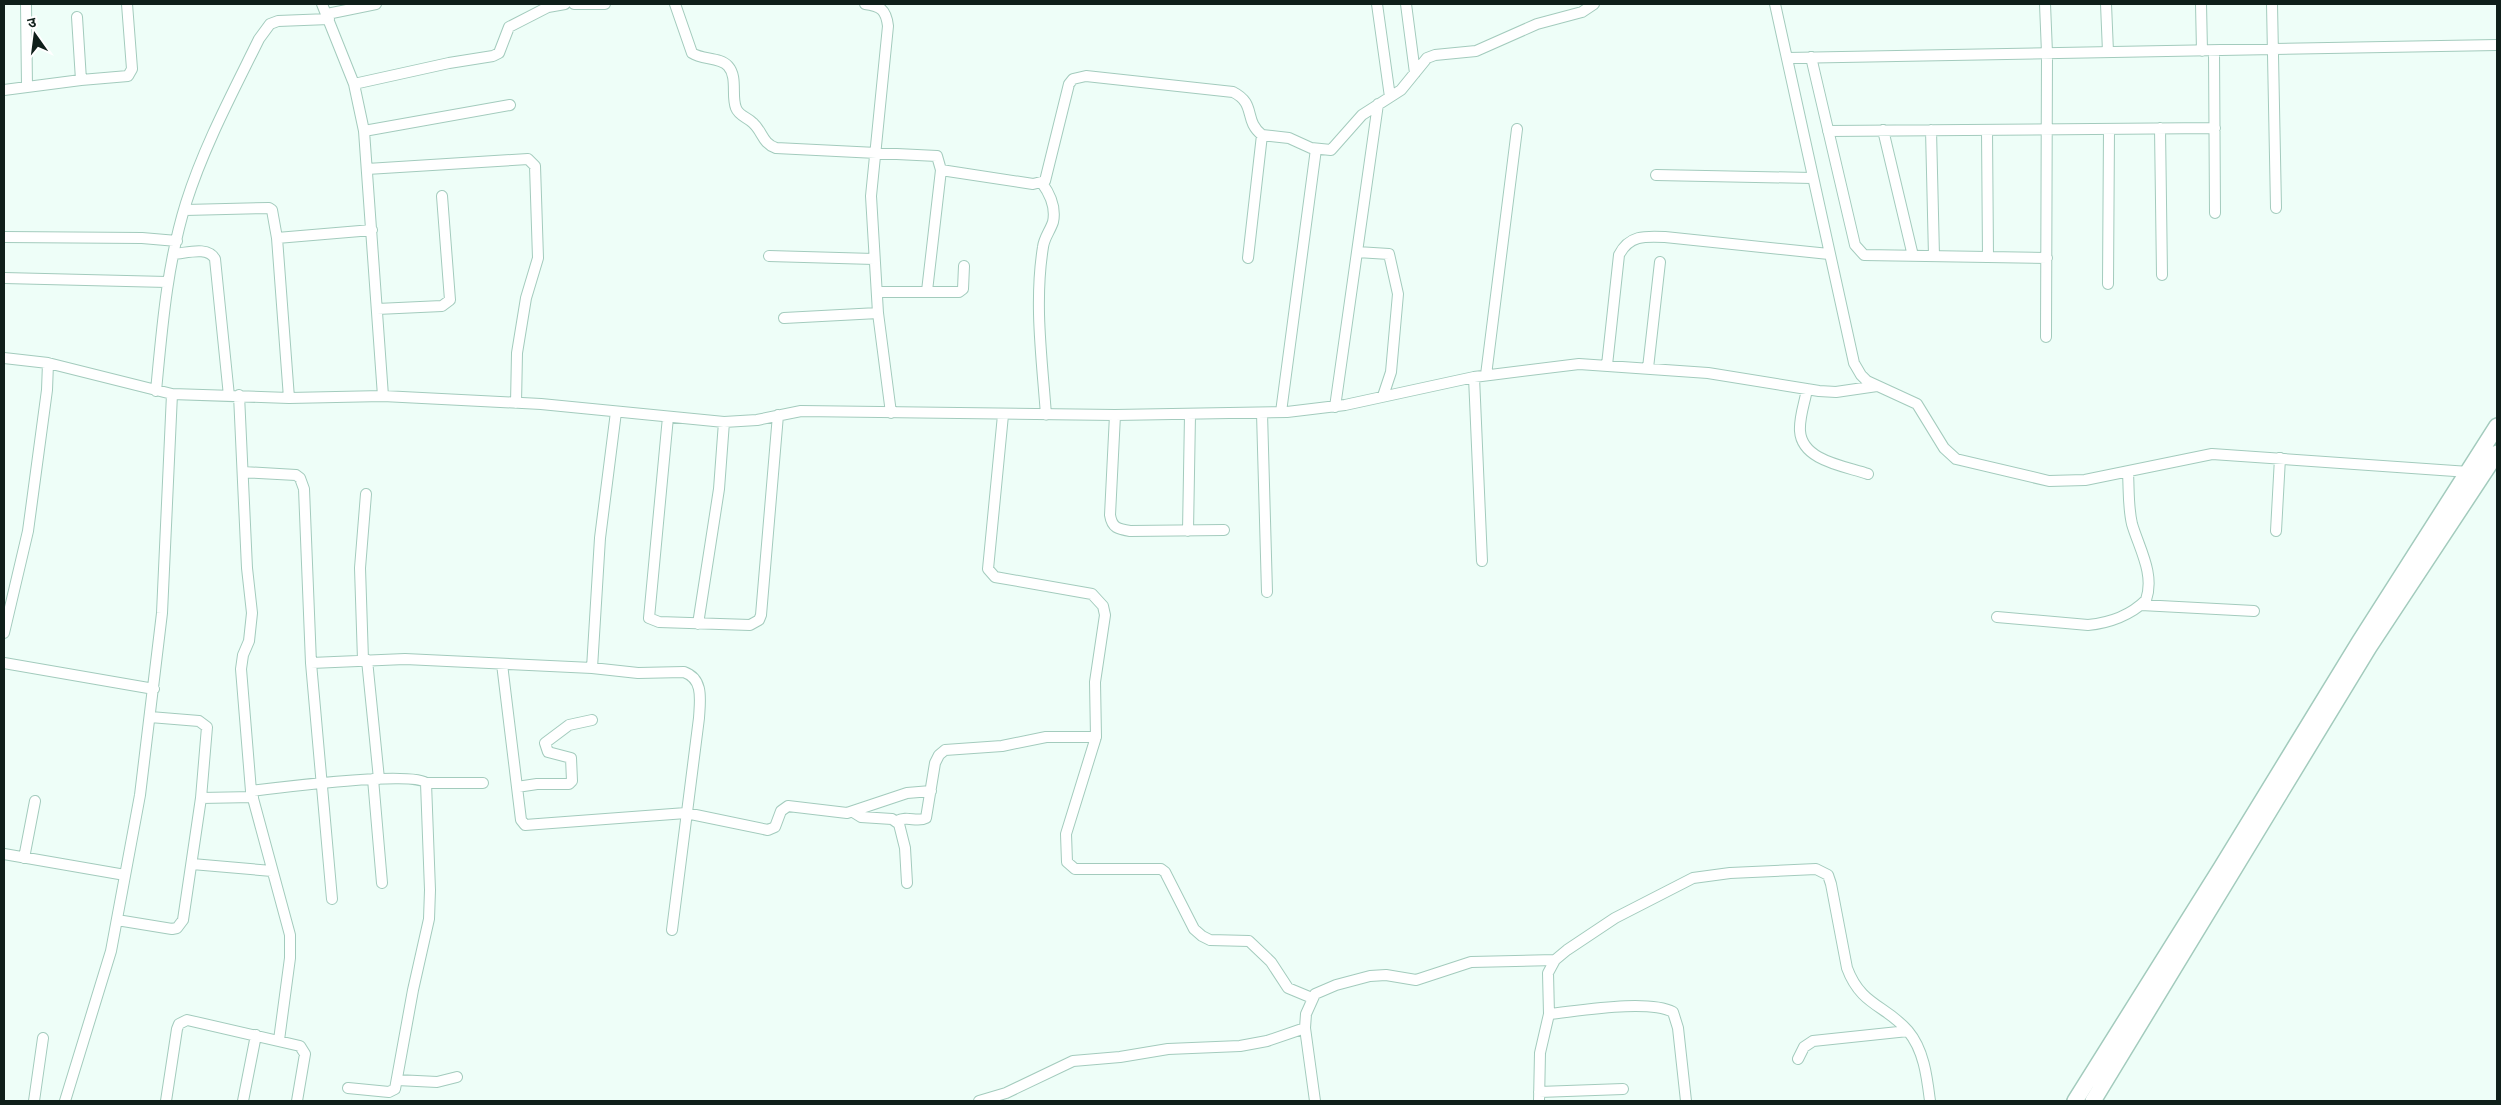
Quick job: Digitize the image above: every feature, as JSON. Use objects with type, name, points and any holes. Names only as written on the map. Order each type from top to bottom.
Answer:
[{"type":"highway","points":[[2075,1101],[2360,641],[2497,426]]},
{"type":"highway","points":[[2094,1101],[2369,647],[2493,468],[2497,454]]},
{"type":"street","points":[[26,4],[27,87]]},
{"type":"street","points":[[4,90],[128,76],[132,69],[128,4]]},
{"type":"street","points":[[322,4],[354,84],[364,131],[383,396]]},
{"type":"street","points":[[156,391],[167,282],[185,210],[210,142],[259,39],[270,24],[278,21],[328,16],[376,4]]},
{"type":"street","points":[[354,84],[448,63],[493,56],[499,53],[508,27],[548,7],[565,4]]},
{"type":"street","points":[[574,4],[606,4]]},
{"type":"street","points":[[675,4],[692,52],[698,56],[729,66],[732,73],[735,107],[739,114],[755,124],[768,145],[776,148],[933,155],[939,159],[941,170],[927,291]]},
{"type":"street","points":[[864,4],[884,9],[888,26],[872,196],[878,313],[891,413]]},
{"type":"street","points":[[1377,4],[1390,97]]},
{"type":"street","points":[[1406,4],[1415,73]]},
{"type":"street","points":[[941,170],[1033,184],[1042,183],[1048,178],[1069,84],[1073,79],[1080,77],[1233,92],[1247,103],[1252,124],[1262,135],[1289,138],[1316,149],[1327,151],[1334,148],[1362,115],[1401,90],[1428,58],[1435,55],[1476,51],[1537,24],[1582,12],[1594,4]]},
{"type":"street","points":[[1775,4],[1854,363],[1861,375],[1877,386],[1917,404],[1922,409],[1928,423],[1944,448],[1956,460],[2049,481],[2085,480],[2128,473],[2212,454],[2469,472]]},
{"type":"street","points":[[2045,4],[2047,54],[2046,337]]},
{"type":"street","points":[[2106,4],[2108,52]]},
{"type":"street","points":[[2201,4],[2202,51]]},
{"type":"street","points":[[2272,4],[2276,208]]},
{"type":"street","points":[[77,17],[82,80]]},
{"type":"street","points":[[1787,58],[2497,45]]},
{"type":"street","points":[[2214,51],[2214,213]]},
{"type":"street","points":[[1811,57],[1859,252],[1864,255],[2046,258]]},
{"type":"street","points":[[1335,407],[1378,104]]},
{"type":"street","points":[[364,131],[510,105]]},
{"type":"street","points":[[2160,128],[2162,275]]},
{"type":"street","points":[[1828,130],[2214,128]]},
{"type":"street","points":[[1486,375],[1517,129]]},
{"type":"street","points":[[2108,284],[2109,129]]},
{"type":"street","points":[[1883,130],[1913,256]]},
{"type":"street","points":[[1931,130],[1934,256]]},
{"type":"street","points":[[1987,130],[1988,257]]},
{"type":"street","points":[[1248,258],[1262,135]]},
{"type":"street","points":[[1281,412],[1316,149]]},
{"type":"street","points":[[367,169],[528,160],[535,166],[538,258],[526,298],[517,353],[516,402]]},
{"type":"street","points":[[1656,175],[1812,178]]},
{"type":"street","points":[[1042,183],[1048,192],[1053,215],[1043,247],[1039,295],[1039,340],[1046,415]]},
{"type":"street","points":[[377,310],[442,306],[450,300],[442,196]]},
{"type":"street","points":[[185,210],[269,208],[272,210],[277,238],[290,398]]},
{"type":"street","points":[[277,238],[372,230]]},
{"type":"street","points":[[1607,365],[1619,255],[1624,246],[1631,240],[1647,236],[1665,237],[1829,254]]},
{"type":"street","points":[[4,237],[142,238],[177,241]]},
{"type":"street","points":[[174,254],[205,251],[211,253],[216,259],[243,472],[252,623],[241,669],[252,794],[290,941],[279,1040]]},
{"type":"street","points":[[1357,252],[1387,253],[1391,255],[1398,294],[1391,372],[1383,396]]},
{"type":"street","points":[[769,256],[874,259]]},
{"type":"street","points":[[1648,368],[1660,262]]},
{"type":"street","points":[[877,292],[959,292],[962,289],[964,266]]},
{"type":"street","points":[[4,278],[167,282]]},
{"type":"street","points":[[784,318],[878,313]]},
{"type":"street","points":[[5,361],[48,363],[172,394],[290,398],[383,396],[516,402],[724,422],[757,420],[801,411],[1115,416],[1281,412],[1335,407],[1474,377],[1548,366],[1607,365],[1708,373],[1836,392],[1877,386]]},
{"type":"street","points":[[4,633],[28,531],[47,390],[48,363]]},
{"type":"street","points":[[1474,377],[1482,561]]},
{"type":"street","points":[[1807,389],[1800,433],[1809,452],[1819,458],[1868,474]]},
{"type":"street","points":[[65,1101],[106,970],[140,796],[163,605],[172,394]]},
{"type":"street","points":[[592,668],[600,538],[616,412]]},
{"type":"street","points":[[1262,413],[1267,592]]},
{"type":"street","points":[[1003,415],[988,570],[995,577],[1092,594],[1104,606],[1105,615],[1095,682],[1096,737],[1066,838],[1067,862],[1075,869],[1161,869],[1165,872],[1194,929],[1210,940],[1249,941],[1271,962],[1288,988],[1312,998]]},
{"type":"street","points":[[1188,531],[1190,415]]},
{"type":"street","points":[[668,417],[649,618],[659,622],[750,625],[759,620],[761,614],[778,416]]},
{"type":"street","points":[[1115,416],[1111,523],[1116,528],[1130,531],[1224,530]]},
{"type":"street","points":[[698,624],[719,489],[724,422]]},
{"type":"street","points":[[2276,531],[2280,458]]},
{"type":"street","points":[[243,472],[296,476],[302,483],[310,663],[332,899]]},
{"type":"street","points":[[2128,473],[2130,510],[2145,559],[2148,582],[2148,593],[2140,605]]},
{"type":"street","points":[[366,494],[360,568],[382,883]]},
{"type":"street","points":[[1996,617],[2088,625],[2108,621],[2140,605],[2254,611]]},
{"type":"street","points":[[310,663],[405,659],[592,668],[638,673],[684,672],[696,679],[700,691],[699,718],[672,930]]},
{"type":"street","points":[[4,663],[154,689]]},
{"type":"street","points":[[502,664],[517,787],[522,820],[525,825],[686,813],[768,830],[775,827],[781,811],[788,806],[853,812],[907,793],[931,791]]},
{"type":"street","points":[[117,920],[177,928],[183,920],[201,798],[207,728],[199,721],[150,718]]},
{"type":"street","points":[[517,787],[537,784],[569,784],[572,781],[571,758],[548,752],[545,743],[569,725],[592,720]]},
{"type":"street","points":[[853,812],[861,817],[886,818],[897,821],[905,818],[923,820],[926,818],[935,763],[939,755],[945,750],[1002,746],[1046,737],[1096,737]]},
{"type":"street","points":[[201,798],[252,794],[321,783],[376,779],[417,778],[426,783],[482,783]]},
{"type":"street","points":[[348,1088],[392,1092],[397,1080],[412,990],[429,919],[430,890],[426,783]]},
{"type":"street","points":[[24,858],[35,801]]},
{"type":"street","points":[[897,821],[902,830],[907,883]]},
{"type":"street","points":[[4,854],[125,875]]},
{"type":"street","points":[[192,864],[272,871]]},
{"type":"street","points":[[1623,1089],[1539,1096],[1540,1052],[1550,1014],[1548,973],[1555,960],[1615,918],[1694,878],[1730,873],[1816,869],[1828,875],[1831,884],[1847,968],[1852,981],[1865,998],[1908,1031],[1922,1059],[1930,1101]]},
{"type":"street","points":[[1315,1101],[1305,1028],[1306,1014],[1312,998],[1321,990],[1370,976],[1386,975],[1416,980],[1472,962],[1555,960]]},
{"type":"street","points":[[1550,1014],[1624,1007],[1657,1007],[1673,1012],[1678,1028],[1686,1101]]},
{"type":"street","points":[[166,1101],[177,1029],[182,1022],[192,1021],[279,1040],[304,1049],[297,1101]]},
{"type":"street","points":[[979,1101],[1006,1093],[1073,1061],[1168,1049],[1246,1045],[1276,1038],[1305,1028]]},
{"type":"street","points":[[1798,1059],[1804,1047],[1813,1041],[1908,1031]]},
{"type":"street","points":[[243,1101],[256,1035]]},
{"type":"street","points":[[34,1101],[43,1038]]},
{"type":"street","points":[[397,1080],[437,1082],[457,1077]]}]
